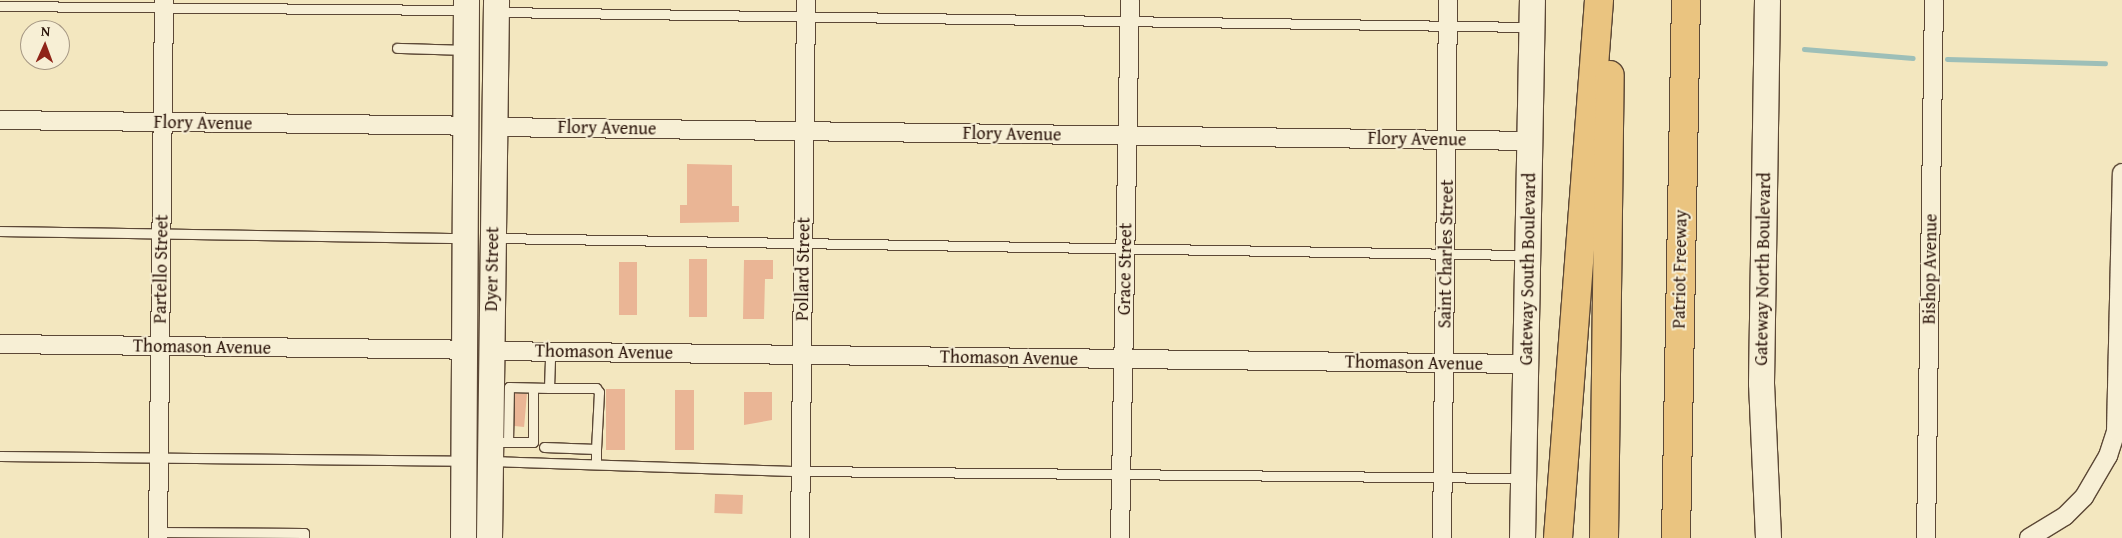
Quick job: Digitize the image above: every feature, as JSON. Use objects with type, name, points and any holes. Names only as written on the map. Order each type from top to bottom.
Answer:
[{"type":"highway","points":[[1558,538],[1561,472],[1599,0]]},
{"type":"highway","points":[[1604,538],[1612,0]]},
{"type":"highway","name":"Patriot Freeway","points":[[1676,538],[1686,0]]},
{"type":"highway","points":[[1599,538],[1604,494]]},
{"type":"main road","name":"Gateway South Boulevard","points":[[1522,538],[1532,0]]},
{"type":"main road","name":"Gateway North Boulevard","points":[[1767,0],[1762,393],[1768,538]]},
{"type":"main road","name":"Dyer Street","points":[[463,538],[466,5]]},
{"type":"main road","points":[[466,5],[476,15],[478,109],[494,127]]},
{"type":"main road","name":"Dyer Street","points":[[489,538],[500,403],[491,351],[496,6]]},
{"type":"main road","points":[[465,126],[479,142],[482,204],[493,229]]},
{"type":"street","name":"Grace Street","points":[[1120,538],[1130,0]]},
{"type":"street","name":"Saint Charles Street","points":[[1442,538],[1448,0]]},
{"type":"street","name":"Bishop Avenue","points":[[1926,538],[1934,0]]},
{"type":"street","name":"Partello Street","points":[[158,535],[164,4]]},
{"type":"street","name":"Pollard Street","points":[[800,538],[806,9]]},
{"type":"street","name":"Flory Avenue","points":[[0,120],[465,126]]},
{"type":"street","name":"Flory Avenue","points":[[494,127],[1530,141]]},
{"type":"street","points":[[2029,538],[2066,516],[2084,497],[2108,456],[2116,432],[2122,173]]},
{"type":"street","name":"Thomason Avenue","points":[[0,344],[463,350]]},
{"type":"street","name":"Thomason Avenue","points":[[491,351],[1526,364]]},
{"type":"lane","points":[[0,6],[164,4],[466,5]]},
{"type":"lane","points":[[496,6],[806,9],[1130,22],[1531,27]]},
{"type":"lane","points":[[397,48],[466,50]]},
{"type":"lane","points":[[493,229],[804,243],[1528,254]]},
{"type":"lane","points":[[0,231],[465,238]]},
{"type":"lane","points":[[549,388],[550,352]]},
{"type":"lane","points":[[500,403],[509,387],[596,388],[599,392],[596,464]]},
{"type":"lane","points":[[533,388],[533,442]]},
{"type":"lane","points":[[496,448],[533,442],[544,447],[596,449]]},
{"type":"lane","points":[[544,447],[544,462]]},
{"type":"lane","points":[[496,448],[544,462],[800,471],[1121,476],[1523,478]]},
{"type":"lane","points":[[0,456],[463,461]]},
{"type":"lane","points":[[158,535],[304,533],[304,538]]},
{"type":"building","points":[[687,164],[732,165],[732,206],[739,206],[739,222],[680,223],[680,205],[687,205]]},
{"type":"building","points":[[689,259],[707,259],[707,317],[689,317]]},
{"type":"building","points":[[744,260],[773,260],[773,279],[765,279],[764,319],[743,319]]},
{"type":"building","points":[[619,262],[637,262],[637,315],[619,315]]},
{"type":"building","points":[[606,389],[625,389],[625,450],[606,450]]},
{"type":"building","points":[[675,390],[694,390],[694,450],[675,450]]},
{"type":"building","points":[[744,392],[772,392],[772,420],[744,425]]},
{"type":"building","points":[[515,393],[527,394],[524,427],[512,426]]},
{"type":"building","points":[[715,494],[743,495],[742,514],[714,513]]},
{"type":"waterway","points":[[1804,49],[1913,58]]},
{"type":"waterway","points":[[1947,59],[2105,63]]}]
